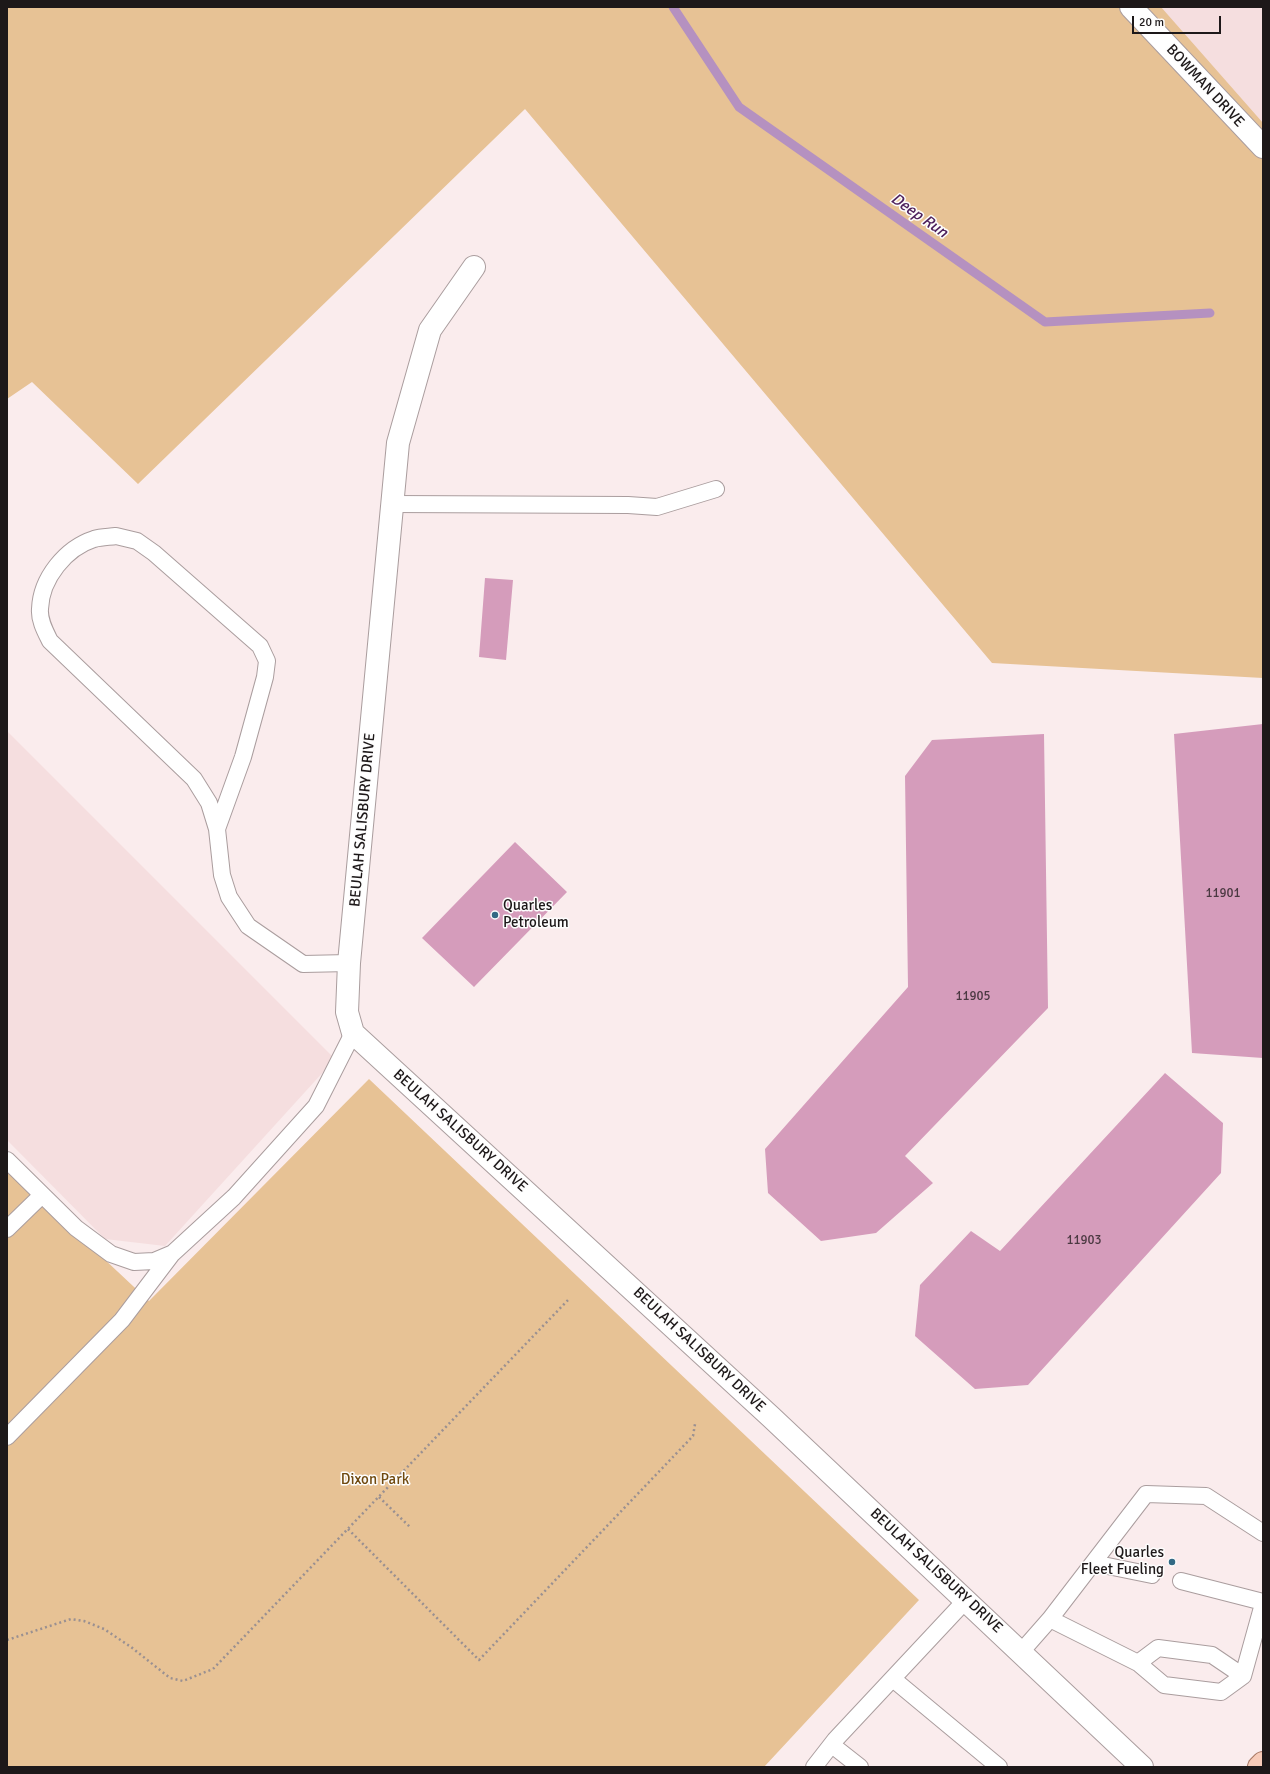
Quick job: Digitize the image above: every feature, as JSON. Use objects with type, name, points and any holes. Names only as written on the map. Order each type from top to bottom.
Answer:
[{"type":"main road","points":[[1259,1767],[1263,1763]]},
{"type":"street","name":"BOWMAN DRIVE","points":[[1131,7],[1263,147]]},
{"type":"street","name":"BEULAH SALISBURY DRIVE","points":[[474,267],[430,330],[398,443],[349,963],[347,1012],[353,1033],[637,1293],[966,1600],[1142,1767]]},
{"type":"lane","points":[[392,504],[628,505],[657,507],[716,489]]},
{"type":"lane","points":[[217,829],[243,757],[265,677],[266,661],[260,646],[154,552],[136,541],[116,536],[95,539],[75,548],[55,567],[43,591],[40,609],[43,628],[50,641],[194,779],[209,803],[217,829],[222,875],[229,897],[248,926],[303,964],[349,963]]},
{"type":"lane","points":[[7,1436],[122,1320],[173,1254],[234,1197],[316,1106],[353,1033]]},
{"type":"lane","points":[[7,1160],[76,1228],[112,1254],[134,1262],[154,1261],[173,1254]]},
{"type":"lane","points":[[7,1229],[42,1195]]},
{"type":"lane","points":[[1021,1652],[1050,1619],[1146,1494],[1206,1496],[1263,1533]]},
{"type":"lane","points":[[1093,1562],[1152,1575]]},
{"type":"lane","points":[[1050,1619],[1138,1663],[1164,1685],[1221,1692],[1243,1676],[1263,1603],[1181,1581]]},
{"type":"lane","points":[[814,1767],[832,1745],[966,1600]]},
{"type":"lane","points":[[1138,1663],[1158,1648],[1212,1655],[1243,1676]]},
{"type":"lane","points":[[893,1679],[999,1767]]},
{"type":"lane","points":[[832,1745],[860,1767]]},
{"type":"path","points":[[7,1640],[71,1619],[84,1621],[104,1629],[131,1647],[170,1678],[183,1681],[195,1678],[213,1669],[568,1300]]},
{"type":"path","points":[[348,1529],[479,1660],[693,1436],[695,1424]]},
{"type":"path","points":[[379,1497],[411,1528]]},
{"type":"shaded area","points":[[1048,7],[1263,7],[1263,224]]},
{"type":"shaded area","points":[[7,731],[335,1059],[165,1246],[105,1239],[7,1140]]},
{"type":"green space","points":[[7,7],[1161,7],[1263,123],[1263,678],[992,663],[525,109],[138,484],[32,382],[7,399]]},
{"type":"green space","name":"Dixon Park","points":[[369,1079],[919,1600],[764,1767],[7,1767],[7,1168],[149,1301]]},
{"type":"building","points":[[485,578],[513,580],[506,660],[479,657]]},
{"type":"building","points":[[1263,724],[1263,1058],[1192,1053],[1174,734]]},
{"type":"building","points":[[1044,734],[1048,1008],[905,1156],[933,1183],[876,1233],[821,1241],[768,1193],[765,1149],[908,987],[905,776],[932,740]]},
{"type":"building","name":"Quarles Petroleum","points":[[515,842],[567,892],[474,987],[422,938]]},
{"type":"building","points":[[1165,1073],[1223,1123],[1221,1173],[1028,1385],[975,1389],[915,1336],[920,1285],[971,1231],[1000,1251]]},
{"type":"waterway","name":"Deep Run","points":[[673,7],[739,107],[1045,322],[1210,313]]},
{"type":"place","name":"Quarles Petroleum","points":[[495,915]]},
{"type":"place","name":"Quarles Fleet Fueling","points":[[1172,1562]]}]
